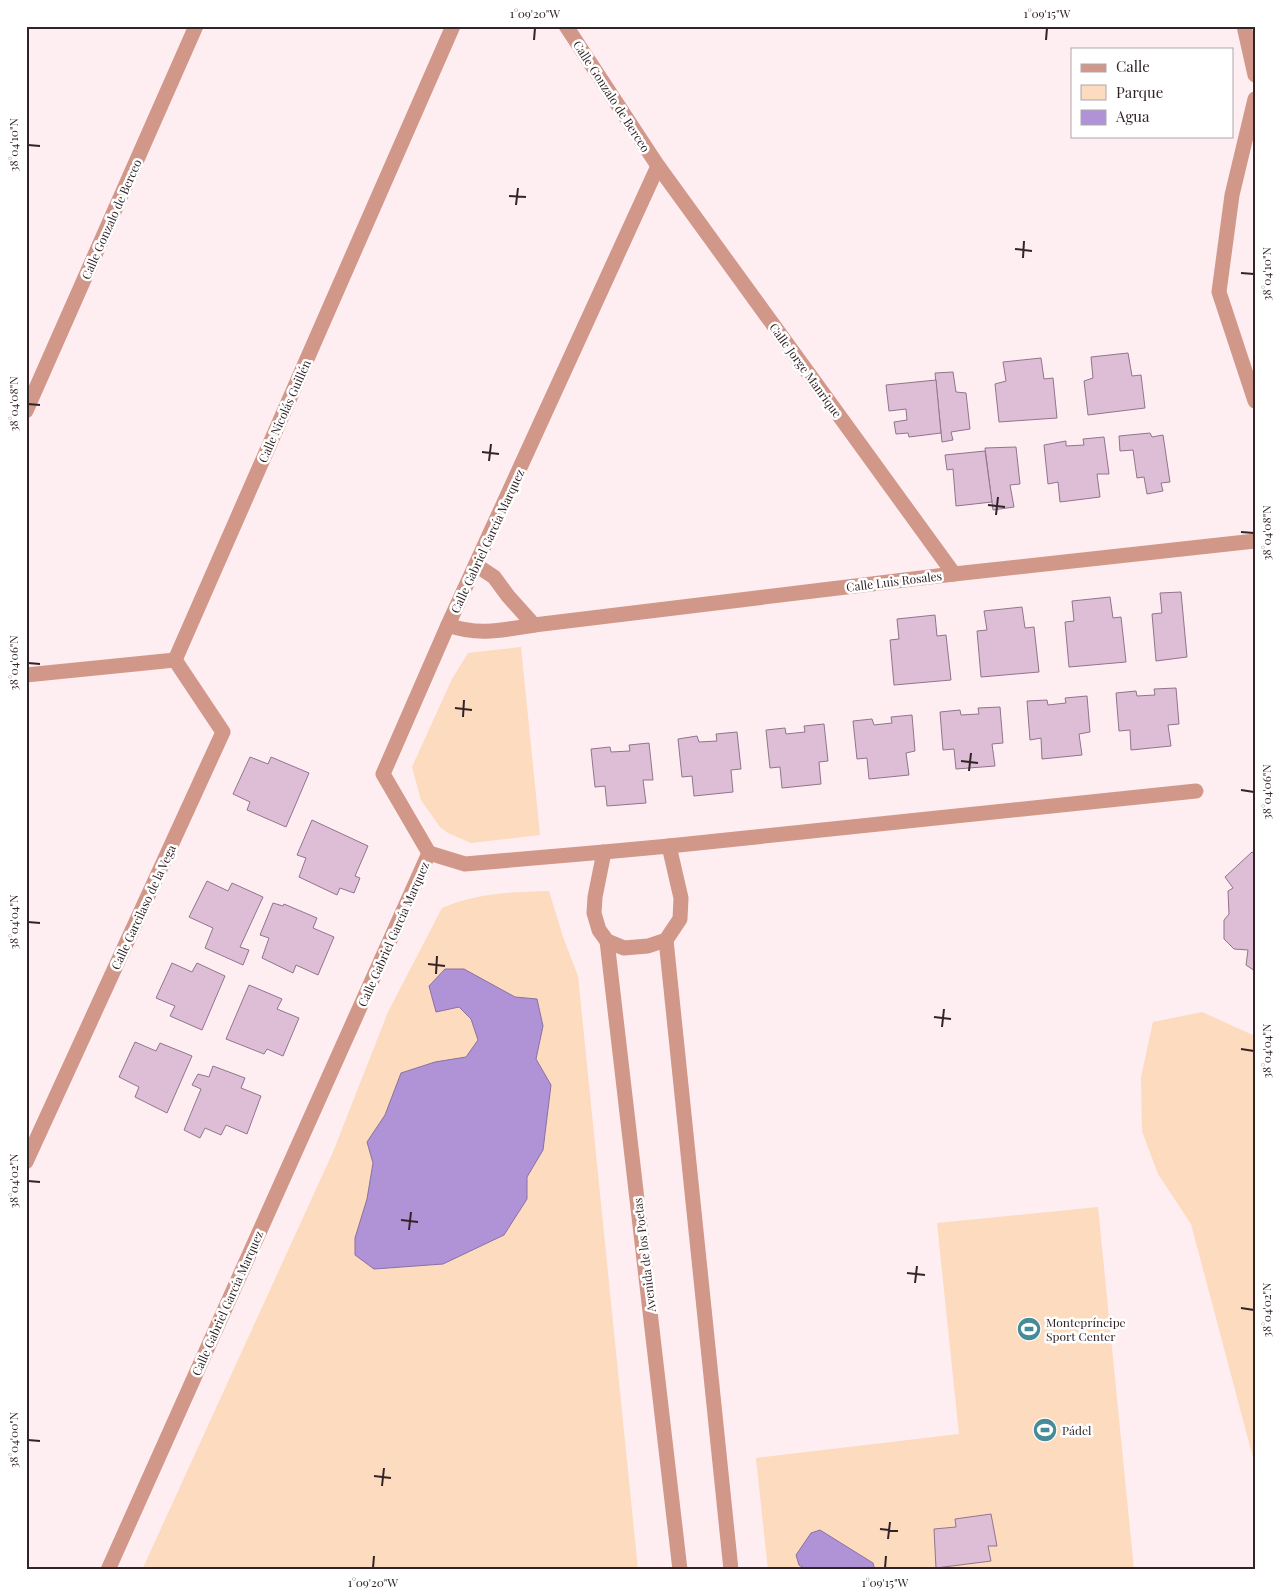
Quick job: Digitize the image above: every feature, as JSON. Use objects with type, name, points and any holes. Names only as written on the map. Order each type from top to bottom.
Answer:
[{"type":"street","name":"Calle Gonzalo de Berceo","points":[[26,411],[196,26]]},
{"type":"street","name":"Calle Nicolás Guillén","points":[[175,660],[453,26]]},
{"type":"street","name":"Calle Gonzalo de Berceo","points":[[566,26],[658,166]]},
{"type":"street","points":[[1244,26],[1255,75]]},
{"type":"street","points":[[1255,99],[1232,195],[1219,292],[1255,401]]},
{"type":"street","name":"Calle Gabriel García Marquez","points":[[108,1570],[429,853],[383,774],[448,625],[658,166]]},
{"type":"street","name":"Calle Jorge Manrique","points":[[658,166],[954,574]]},
{"type":"street","name":"Calle Luis Rosales","points":[[448,625],[465,631],[493,632],[534,625],[954,574],[1255,541]]},
{"type":"street","points":[[476,565],[494,577],[534,625]]},
{"type":"street","points":[[26,675],[175,660]]},
{"type":"street","name":"Calle Garcilaso de la Vega","points":[[26,1162],[223,732],[175,660]]},
{"type":"street","points":[[429,853],[465,864],[668,846],[1196,791]]},
{"type":"street","points":[[604,852],[595,897],[594,913],[599,930],[607,941],[624,948],[648,946],[666,940],[680,920],[682,898],[668,846]]},
{"type":"street","points":[[666,940],[731,1570]]},
{"type":"street","name":"Avenida de los Poetas","points":[[607,941],[680,1570]]},
{"type":"green space","points":[[521,647],[540,835],[471,843],[448,833],[440,827],[421,800],[412,767],[452,679],[468,653]]},
{"type":"green space","points":[[549,891],[563,937],[578,976],[638,1570],[142,1570],[333,1152],[388,1012],[442,908],[481,896]]},
{"type":"green space","points":[[1202,1012],[1255,1036],[1255,1465],[1191,1224],[1158,1174],[1142,1131],[1141,1077],[1153,1022]]},
{"type":"green space","name":"Montepríncipe Sport Center","points":[[1098,1207],[1134,1570],[768,1570],[756,1458],[959,1434],[937,1223]]},
{"type":"water","points":[[445,969],[464,969],[515,997],[537,999],[543,1026],[536,1059],[551,1085],[543,1150],[527,1177],[527,1199],[504,1235],[443,1264],[374,1269],[355,1255],[355,1238],[367,1199],[373,1163],[367,1142],[385,1115],[401,1073],[435,1062],[466,1057],[478,1040],[471,1019],[459,1007],[436,1012],[429,986]]},
{"type":"water","points":[[820,1530],[873,1563],[875,1570],[807,1570],[799,1565],[796,1555],[811,1533]]},
{"type":"building","points":[[1128,353],[1132,376],[1141,375],[1145,408],[1088,415],[1084,381],[1093,378],[1091,357]]},
{"type":"building","points":[[1041,358],[1044,379],[1053,378],[1057,418],[999,422],[995,384],[1006,381],[1003,362]]},
{"type":"building","points":[[953,372],[956,392],[966,393],[970,429],[951,432],[953,440],[942,442],[935,373]]},
{"type":"building","points":[[936,380],[941,433],[909,437],[908,433],[896,434],[894,422],[907,420],[906,409],[889,411],[886,385]]},
{"type":"building","points":[[1150,433],[1152,437],[1163,435],[1170,482],[1161,483],[1163,491],[1147,494],[1144,477],[1137,478],[1133,450],[1120,451],[1119,436]]},
{"type":"building","points":[[1104,437],[1109,474],[1097,474],[1100,497],[1060,502],[1058,482],[1048,484],[1044,445],[1066,441],[1066,446],[1084,445],[1083,439]]},
{"type":"building","points":[[1016,447],[1020,484],[1010,485],[1014,507],[993,510],[985,448]]},
{"type":"building","points":[[985,451],[992,502],[956,506],[953,469],[947,470],[945,455]]},
{"type":"building","points":[[1181,592],[1187,657],[1156,661],[1152,614],[1162,613],[1160,593]]},
{"type":"building","points":[[1110,597],[1113,618],[1121,617],[1126,662],[1069,667],[1065,622],[1074,621],[1072,601]]},
{"type":"building","points":[[1022,607],[1025,628],[1034,627],[1039,672],[981,677],[977,631],[987,630],[984,611]]},
{"type":"building","points":[[935,615],[937,636],[946,635],[951,680],[894,685],[890,640],[899,639],[897,619]]},
{"type":"building","points":[[1176,688],[1179,724],[1168,725],[1171,746],[1131,750],[1130,730],[1119,731],[1116,693],[1136,691],[1137,696],[1155,695],[1154,689]]},
{"type":"building","points":[[1087,696],[1090,732],[1079,734],[1082,755],[1042,759],[1041,738],[1030,740],[1027,701],[1047,700],[1048,705],[1066,703],[1065,698]]},
{"type":"building","points":[[1000,707],[1003,743],[992,744],[995,766],[956,769],[954,749],[943,750],[940,712],[960,710],[961,715],[979,714],[978,708]]},
{"type":"building","points":[[912,715],[915,751],[906,753],[909,775],[869,779],[867,758],[857,759],[853,721],[872,719],[874,725],[892,723],[891,717]]},
{"type":"building","points":[[824,724],[828,761],[819,762],[821,784],[782,788],[780,767],[770,768],[766,730],[785,728],[786,734],[805,732],[804,726]]},
{"type":"building","points":[[737,732],[741,769],[731,770],[733,792],[694,796],[692,776],[682,777],[678,739],[697,736],[699,742],[717,741],[716,734]]},
{"type":"building","points":[[649,743],[653,780],[643,780],[646,803],[607,806],[605,786],[595,787],[591,749],[610,747],[611,752],[630,751],[629,745]]},
{"type":"building","points":[[250,757],[268,764],[271,757],[309,773],[286,827],[247,810],[250,802],[233,794]]},
{"type":"building","points":[[312,820],[368,846],[355,876],[360,878],[354,893],[340,888],[337,895],[299,877],[306,858],[297,855]]},
{"type":"building","points":[[1252,852],[1255,854],[1255,971],[1246,965],[1248,950],[1234,949],[1224,939],[1224,920],[1229,914],[1228,891],[1233,888],[1225,877]]},
{"type":"building","points":[[207,881],[228,891],[232,883],[263,897],[240,947],[249,950],[243,965],[205,948],[213,928],[189,917]]},
{"type":"building","points":[[273,903],[283,906],[284,904],[317,918],[313,928],[334,937],[318,975],[296,965],[293,973],[262,958],[269,938],[260,935]]},
{"type":"building","points":[[172,963],[192,972],[197,963],[225,976],[202,1030],[170,1016],[175,1006],[156,998]]},
{"type":"building","points":[[249,985],[282,999],[277,1009],[299,1018],[283,1056],[267,1049],[264,1054],[226,1039]]},
{"type":"building","points":[[135,1042],[156,1051],[160,1043],[192,1056],[167,1113],[135,1097],[139,1087],[119,1077]]},
{"type":"building","points":[[213,1066],[245,1078],[241,1088],[261,1096],[247,1134],[226,1125],[221,1135],[205,1128],[200,1138],[184,1130],[201,1089],[192,1085],[198,1074],[209,1077]]},
{"type":"building","points":[[991,1514],[997,1546],[988,1546],[991,1561],[936,1568],[934,1529],[956,1527],[955,1519]]},
{"type":"place","name":"Montepríncipe Sport Center","points":[[1029,1329]]},
{"type":"place","name":"Pádel","points":[[1045,1430]]}]
